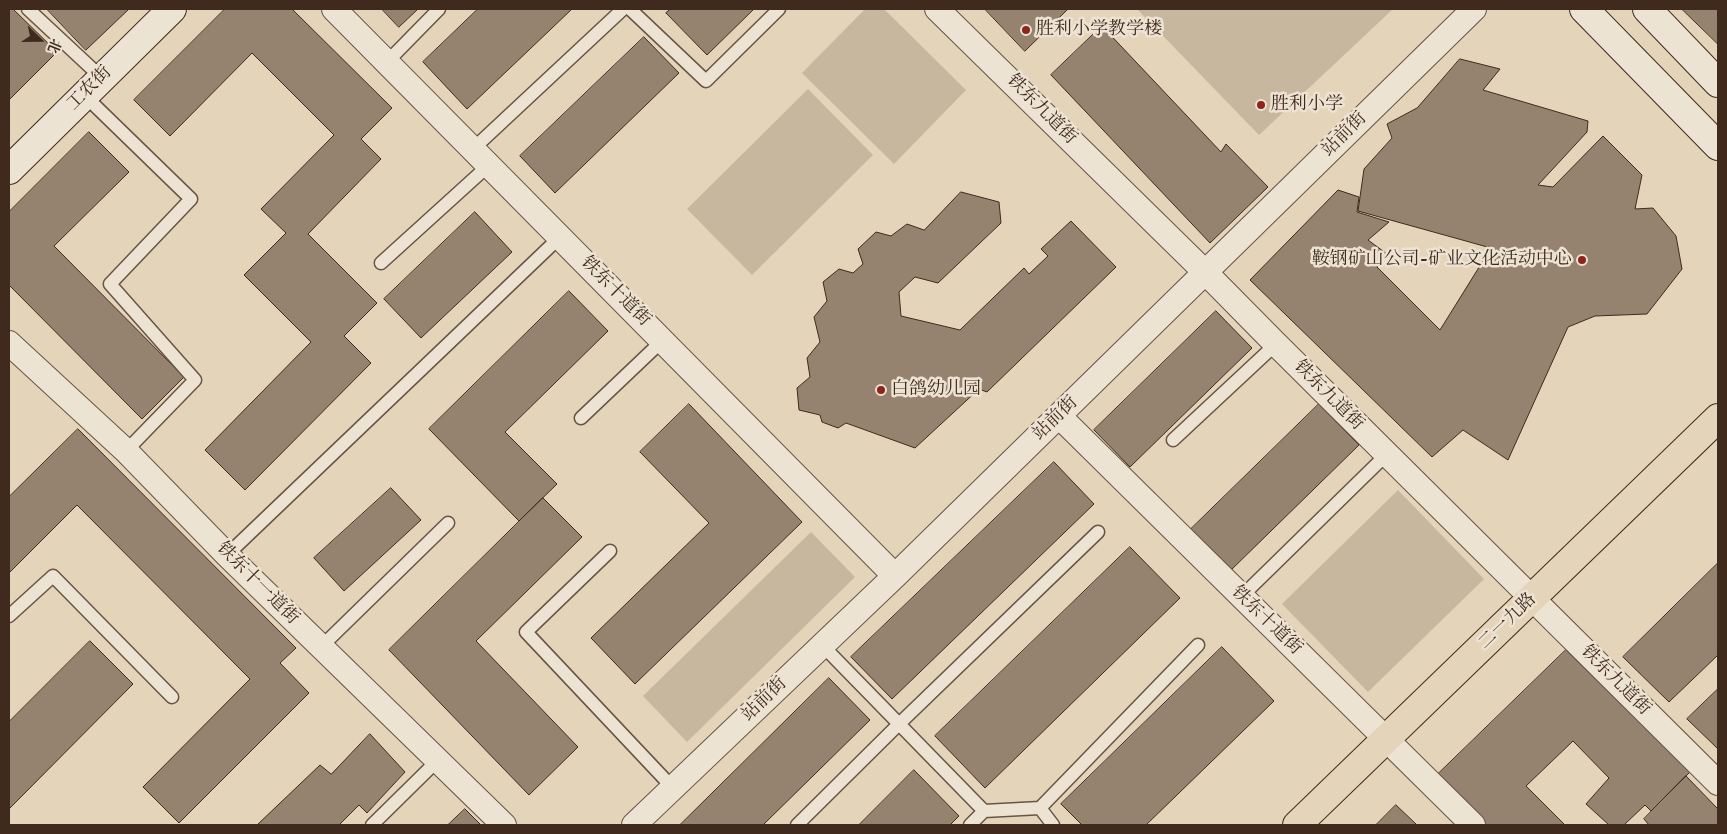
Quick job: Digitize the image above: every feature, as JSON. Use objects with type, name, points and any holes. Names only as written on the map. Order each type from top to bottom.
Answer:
[{"type":"main road","name":"工农街","points":[[9,170],[172,9]]},
{"type":"main road","points":[[1584,9],[1718,146]]},
{"type":"main road","points":[[1646,9],[1718,82]]},
{"type":"main road","name":"二一九路","points":[[1297,825],[1718,418]]},
{"type":"street","name":"铁东十道街","points":[[334,9],[895,576]]},
{"type":"street","name":"铁东九道街","points":[[937,9],[1206,273],[1718,783]]},
{"type":"street","name":"站前街","points":[[634,825],[895,576],[1474,9]]},
{"type":"street","name":"铁东十一道街","points":[[12,351],[126,451],[226,555],[504,825]]},
{"type":"street","name":"铁东十道街","points":[[1059,416],[1473,825]]},
{"type":"lane","points":[[28,9],[191,199],[110,284],[194,380],[126,451]]},
{"type":"lane","points":[[386,63],[439,9]]},
{"type":"lane","points":[[381,263],[623,9]]},
{"type":"lane","points":[[630,9],[706,81],[779,9]]},
{"type":"lane","points":[[226,555],[560,237]]},
{"type":"lane","points":[[580,418],[662,341]]},
{"type":"lane","points":[[1173,440],[1276,344]]},
{"type":"lane","points":[[1241,597],[1387,454]]},
{"type":"lane","points":[[322,647],[448,523]]},
{"type":"lane","points":[[796,825],[1098,532]]},
{"type":"lane","points":[[610,551],[526,632],[673,788]]},
{"type":"lane","points":[[9,616],[53,576],[172,697]]},
{"type":"lane","points":[[822,645],[984,811]]},
{"type":"lane","points":[[970,825],[984,811],[1040,808],[1198,645]]},
{"type":"lane","points":[[372,825],[438,760]]},
{"type":"lane","points":[[1040,808],[1053,825]]},
{"type":"shaded area","points":[[865,9],[884,9],[966,90],[894,164],[802,73]]},
{"type":"shaded area","points":[[1137,9],[1393,9],[1259,135]]},
{"type":"shaded area","points":[[808,89],[873,155],[752,275],[687,209]]},
{"type":"shaded area","points":[[1398,490],[1484,579],[1368,692],[1282,604]]},
{"type":"shaded area","points":[[811,532],[855,577],[687,742],[643,696]]},
{"type":"building","points":[[9,9],[13,9],[57,52],[9,100]]},
{"type":"building","points":[[47,9],[129,9],[86,50]]},
{"type":"building","points":[[225,9],[292,9],[392,108],[361,139],[381,159],[308,234],[377,303],[344,336],[371,363],[245,490],[205,450],[311,342],[244,275],[286,233],[261,209],[334,135],[252,53],[170,136],[134,100]]},
{"type":"building","points":[[382,9],[418,9],[399,27]]},
{"type":"building","points":[[478,9],[572,9],[467,109],[423,62]]},
{"type":"building","points":[[671,9],[754,9],[707,55],[666,13]]},
{"type":"building","name":"胜利小学教学楼","points":[[985,9],[1068,9],[1025,51]]},
{"type":"building","points":[[1682,9],[1718,9],[1718,44]]},
{"type":"building","points":[[1102,26],[1221,152],[1226,144],[1268,187],[1210,243],[1051,75]]},
{"type":"building","points":[[644,37],[679,73],[555,193],[520,156]]},
{"type":"building","name":"鞍钢矿山公司-矿业文化活动中心","points":[[1460,59],[1500,69],[1483,90],[1588,121],[1587,132],[1538,185],[1553,187],[1603,136],[1642,175],[1635,209],[1653,208],[1676,236],[1682,269],[1647,314],[1595,316],[1568,327],[1508,460],[1463,430],[1432,457],[1250,280],[1338,190],[1359,197],[1357,212],[1389,222],[1368,240],[1387,254],[1377,267],[1440,330],[1491,248],[1358,211],[1364,169],[1392,138],[1387,124],[1417,108]]},
{"type":"building","points":[[89,132],[129,172],[54,246],[184,377],[142,419],[9,285],[9,212]]},
{"type":"building","points":[[961,192],[999,202],[1001,223],[938,283],[915,277],[899,292],[901,316],[960,330],[1024,268],[1029,274],[1048,256],[1041,249],[1071,221],[1116,267],[987,392],[979,389],[915,448],[846,423],[838,428],[822,422],[820,415],[799,410],[797,388],[810,377],[807,358],[820,342],[814,317],[827,301],[823,282],[839,269],[853,273],[863,264],[858,249],[876,232],[891,236],[907,224],[924,230]]},
{"type":"building","points":[[475,212],[512,252],[421,338],[384,299]]},
{"type":"building","points":[[569,291],[608,331],[505,432],[557,484],[519,521],[429,429]]},
{"type":"building","points":[[1216,311],[1252,348],[1130,467],[1094,430]]},
{"type":"building","points":[[689,404],[802,522],[635,684],[591,638],[709,523],[640,452]]},
{"type":"building","points":[[1319,404],[1359,445],[1229,572],[1189,531]]},
{"type":"building","points":[[78,429],[296,648],[280,663],[309,693],[179,823],[143,787],[250,679],[77,505],[9,573],[9,497]]},
{"type":"building","points":[[1054,462],[1094,504],[892,699],[851,657]]},
{"type":"building","points":[[391,488],[421,520],[344,591],[314,558]]},
{"type":"building","points":[[543,498],[582,537],[476,641],[578,747],[529,795],[389,650]]},
{"type":"building","points":[[1130,547],[1180,598],[985,788],[935,736]]},
{"type":"building","points":[[1718,563],[1718,655],[1669,702],[1623,657]]},
{"type":"building","points":[[90,641],[133,684],[9,809],[9,722]]},
{"type":"building","points":[[1222,647],[1274,701],[1146,825],[1082,825],[1061,804]]},
{"type":"building","points":[[1566,650],[1691,771],[1651,811],[1645,805],[1624,825],[1609,825],[1586,804],[1609,778],[1573,741],[1526,786],[1565,825],[1479,825],[1433,779]]},
{"type":"building","points":[[829,678],[870,720],[763,825],[680,825]]},
{"type":"building","points":[[1718,689],[1718,749],[1687,719]]},
{"type":"building","points":[[370,734],[405,772],[367,813],[359,805],[339,825],[257,825],[320,765],[331,774]]},
{"type":"building","points":[[914,770],[959,816],[950,825],[859,825]]},
{"type":"building","points":[[1686,776],[1718,809],[1718,825],[1649,825],[1644,819]]},
{"type":"building","points":[[1396,805],[1417,825],[1376,825]]},
{"type":"building","points":[[465,809],[481,825],[448,825]]},
{"type":"place","name":"胜利小学教学楼","points":[[1026,30]]},
{"type":"place","name":"胜利小学","points":[[1261,105]]},
{"type":"place","name":"鞍钢矿山公司-矿业文化活动中心","points":[[1582,260]]},
{"type":"place","name":"白鸽幼儿园","points":[[881,390]]}]
